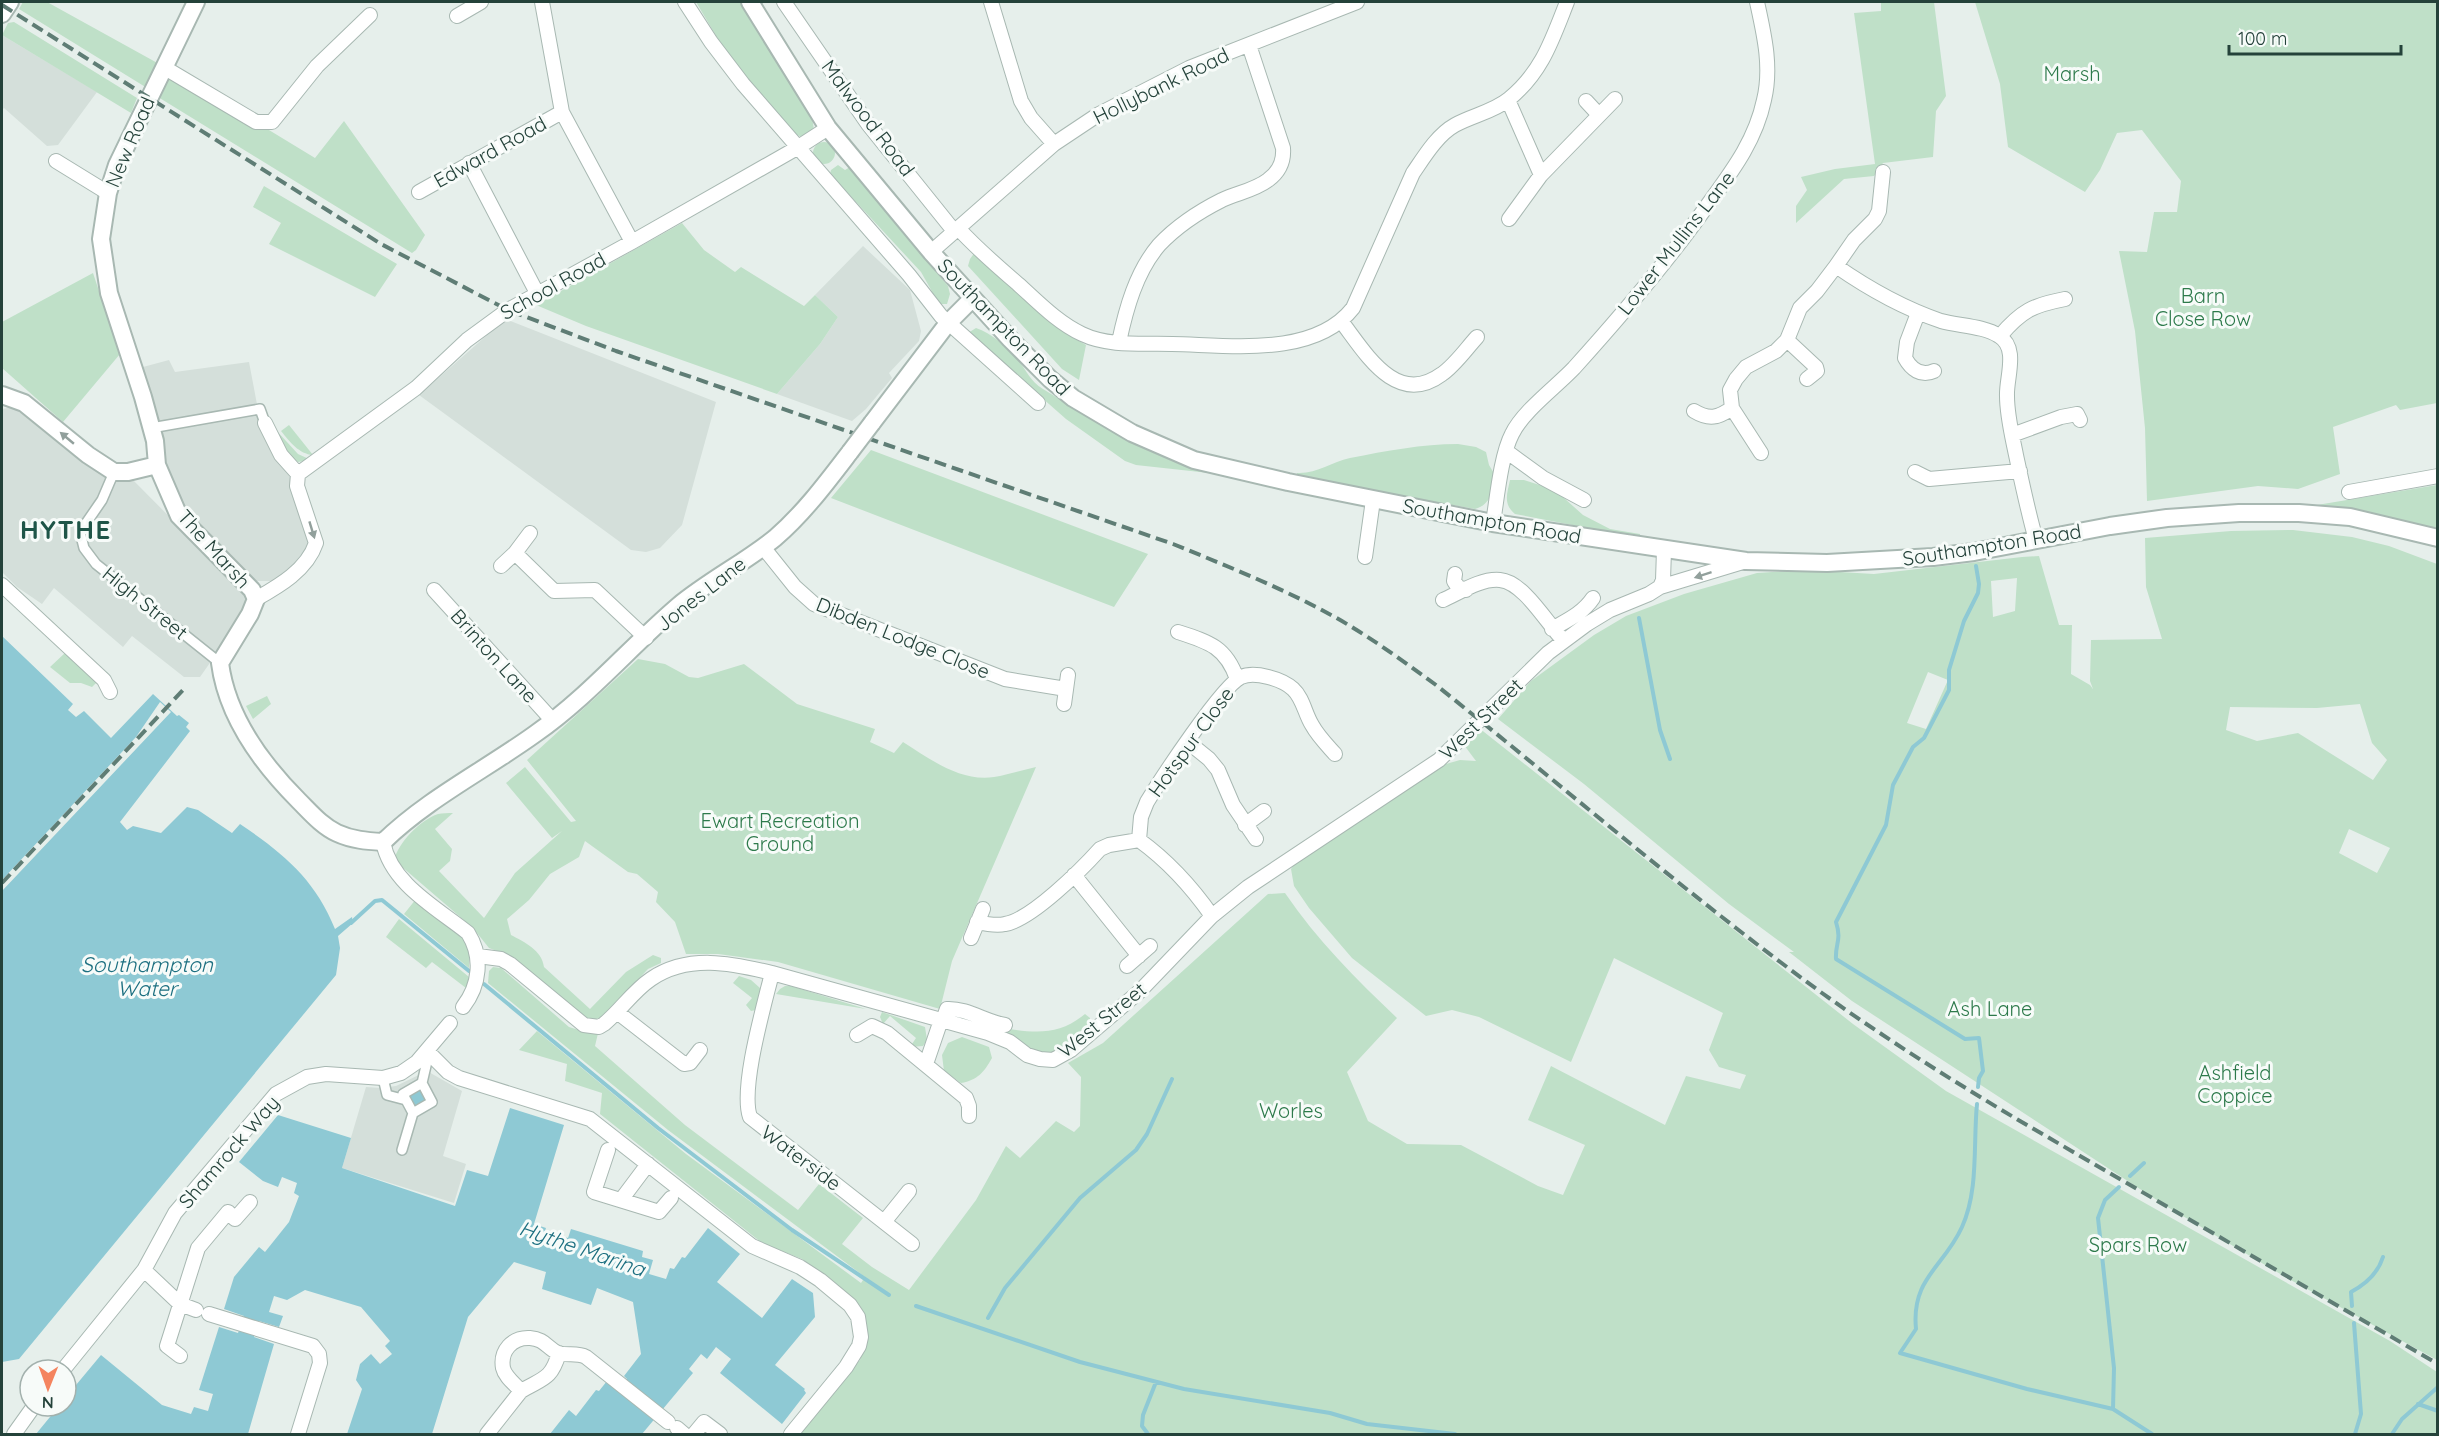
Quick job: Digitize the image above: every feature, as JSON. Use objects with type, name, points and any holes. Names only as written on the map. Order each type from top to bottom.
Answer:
[{"type":"street","points":[[2,14],[10,2]]},
{"type":"street","name":"New Road","points":[[151,428],[134,366],[109,292],[101,239],[108,193],[117,165],[196,2]]},
{"type":"street","points":[[457,16],[481,2]]},
{"type":"street","points":[[542,2],[562,112],[632,242]]},
{"type":"street","name":"Southampton Road","points":[[685,2],[726,63],[948,323],[1038,403]]},
{"type":"street","name":"Southampton Road","points":[[750,2],[828,128],[931,252],[1050,379],[1073,398],[1132,433],[1167,450],[1221,468],[1493,522],[1746,561],[1872,562],[1974,552],[2167,518],[2239,513],[2299,513],[2350,517],[2438,538]]},
{"type":"street","name":"Malwood Road","points":[[784,2],[868,124],[956,230],[1068,326],[1089,337],[1119,342],[1231,346],[1272,345],[1316,334],[1341,321]]},
{"type":"street","points":[[991,2],[1021,101],[1031,118],[1054,144]]},
{"type":"street","name":"Hollybank Road","points":[[931,252],[1054,144],[1099,114],[1189,68],[1352,2]]},
{"type":"street","points":[[1477,337],[1444,373],[1422,384],[1409,384],[1383,374],[1341,321],[1353,308],[1359,296],[1413,173],[1421,161],[1454,126],[1479,116],[1508,100],[1538,69],[1567,2]]},
{"type":"street","name":"Lower Mullins Lane","points":[[1493,522],[1511,434],[1523,418],[1562,381],[1649,283],[1747,148],[1761,114],[1768,71],[1766,44],[1756,2]]},
{"type":"street","points":[[165,68],[256,122],[272,122],[317,66],[370,15]]},
{"type":"street","points":[[1119,342],[1129,301],[1148,262],[1159,246],[1174,231],[1202,211],[1268,180],[1281,165],[1284,156],[1283,148],[1249,45]]},
{"type":"street","points":[[1509,219],[1524,212],[1541,175],[1614,99]]},
{"type":"street","points":[[1508,100],[1541,175]]},
{"type":"street","points":[[1586,100],[1599,115]]},
{"type":"street","name":"Edward Road","points":[[419,192],[562,112]]},
{"type":"street","name":"School Road","points":[[298,474],[416,388],[490,321],[797,148],[828,128]]},
{"type":"street","points":[[56,161],[108,193]]},
{"type":"street","points":[[469,163],[537,293]]},
{"type":"street","points":[[1768,437],[1758,449],[1732,408],[1730,390],[1746,367],[1776,351],[1787,340],[1800,308],[1817,291],[1854,240],[1875,219],[1879,212],[1883,172]]},
{"type":"street","points":[[1836,266],[1885,297],[1918,313],[2000,336],[2007,344],[2009,352],[2007,406],[2036,540]]},
{"type":"street","name":"Jones Lane","points":[[382,842],[414,816],[583,698],[678,606],[763,547],[794,521],[817,495],[948,323],[972,298]]},
{"type":"street","points":[[2000,336],[2028,309],[2065,299]]},
{"type":"street","points":[[1918,313],[1907,342],[1905,358],[1917,371],[1928,374],[1934,371]]},
{"type":"street","points":[[1787,340],[1816,367],[1817,371],[1807,380]]},
{"type":"street","points":[[2,396],[24,403],[88,455],[114,472],[128,472],[158,465]]},
{"type":"street","points":[[1694,411],[1711,418],[1722,415],[1732,408]]},
{"type":"street","points":[[151,428],[260,409],[281,455],[298,474],[297,486],[316,543],[298,570],[280,585],[256,599]]},
{"type":"street","points":[[2012,435],[2078,411]]},
{"type":"street","name":"The Marsh","points":[[151,428],[158,465],[179,516],[252,590],[256,599],[250,614],[220,663]]},
{"type":"street","points":[[1506,451],[1543,478],[1584,500]]},
{"type":"street","points":[[1915,472],[1929,479],[2020,471]]},
{"type":"street","name":"High Street","points":[[114,472],[102,500],[81,532],[84,548],[96,564],[220,663]]},
{"type":"street","points":[[2349,492],[2438,476]]},
{"type":"street","points":[[1365,557],[1373,500]]},
{"type":"street","points":[[501,566],[515,553],[530,533]]},
{"type":"street","name":"Dibden Lodge Close","points":[[763,547],[795,587],[814,604],[994,676],[1020,683],[1067,682],[1064,704]]},
{"type":"street","points":[[1660,587],[1663,580],[1664,550]]},
{"type":"street","points":[[515,553],[554,591],[595,590],[646,638]]},
{"type":"street","name":"West Street","points":[[478,956],[501,959],[510,964],[584,1025],[598,1027],[604,1024],[651,979],[668,970],[691,963],[742,966],[988,1033],[1010,1042],[1034,1057],[1053,1060],[1071,1050],[1140,991],[1212,916],[1248,887],[1439,760],[1548,653],[1564,641],[1610,610],[1660,587],[1746,561]]},
{"type":"street","points":[[1455,574],[1454,581],[1458,587],[1466,590]]},
{"type":"street","points":[[1443,600],[1489,581],[1500,580],[1511,583],[1526,596],[1564,641]]},
{"type":"street","points":[[2,585],[104,680],[110,692]]},
{"type":"street","name":"Brinton Lane","points":[[434,590],[553,721]]},
{"type":"street","points":[[1552,629],[1573,618],[1586,608],[1593,598]]},
{"type":"street","name":"Hotspur Close","points":[[1178,632],[1220,650],[1228,657],[1237,679]]},
{"type":"street","points":[[220,663],[226,693],[253,748],[268,769],[324,826],[339,834],[360,840],[382,842],[385,856],[398,875],[468,933],[475,944],[478,956],[476,983],[463,1007]]},
{"type":"street","name":"Hotspur Close","points":[[1139,840],[1140,820],[1147,802],[1188,742],[1237,679],[1253,674],[1287,685],[1295,691],[1311,724],[1335,754]]},
{"type":"street","points":[[1188,742],[1209,759],[1218,770],[1232,804],[1256,839]]},
{"type":"street","points":[[1245,825],[1264,811]]},
{"type":"street","points":[[971,938],[980,916],[1005,924],[1022,917],[1100,849],[1109,845],[1139,840],[1181,876],[1212,916]]},
{"type":"street","points":[[1074,874],[1139,956]]},
{"type":"street","points":[[1127,966],[1150,946]]},
{"type":"street","name":"Waterside","points":[[772,973],[748,1086],[747,1108],[750,1117],[912,1244]]},
{"type":"street","points":[[926,1064],[947,1009],[956,1009],[991,1023],[1005,1025]]},
{"type":"street","points":[[617,1012],[684,1065],[690,1064],[700,1050]]},
{"type":"street","name":"Shamrock Way","points":[[73,1358],[144,1270],[175,1213],[276,1094],[307,1077],[326,1074],[382,1077],[401,1073],[428,1052],[450,1023]]},
{"type":"street","points":[[857,1035],[872,1026],[879,1028],[966,1098],[969,1116]]},
{"type":"street","points":[[402,1150],[413,1113],[432,1102],[422,1083],[428,1052]]},
{"type":"street","points":[[428,1052],[448,1072],[459,1078],[590,1119],[752,1245],[800,1267],[820,1280],[849,1305],[858,1317],[861,1337],[855,1355],[791,1434]]},
{"type":"street","points":[[382,1077],[387,1095],[406,1100]]},
{"type":"street","points":[[413,1113],[403,1094],[422,1083]]},
{"type":"street","points":[[608,1150],[594,1192],[659,1212],[671,1198]]},
{"type":"street","points":[[621,1200],[648,1164]]},
{"type":"street","points":[[884,1222],[909,1191]]},
{"type":"street","points":[[180,1356],[167,1346],[198,1248],[228,1212],[235,1219],[250,1202]]},
{"type":"street","points":[[144,1270],[180,1304],[313,1346],[319,1354],[320,1363],[298,1434]]},
{"type":"street","points":[[521,1390],[507,1376],[503,1368],[505,1352],[512,1342],[523,1338],[540,1340],[559,1353],[580,1353],[676,1428]]},
{"type":"street","points":[[487,1434],[521,1390],[538,1384],[552,1373],[559,1353]]},
{"type":"street","points":[[14,1434],[25,1418]]},
{"type":"street","points":[[694,1434],[704,1422],[720,1434]]},
{"type":"shaded area","points":[[2,35],[97,92],[58,145],[47,146],[4,108],[2,110]]},
{"type":"shaded area","points":[[863,246],[910,290],[921,331],[919,341],[889,373],[892,378],[866,409],[852,421],[777,394],[820,344],[838,317],[815,295]]},
{"type":"shaded area","points":[[508,320],[716,402],[682,525],[660,548],[646,552],[631,550],[419,395],[494,329]]},
{"type":"shaded area","points":[[169,360],[175,372],[249,362],[259,415],[293,483],[309,523],[309,549],[280,581],[256,581],[209,537],[189,514],[170,483],[159,423],[143,367]]},
{"type":"shaded area","points":[[13,407],[24,411],[105,477],[131,478],[251,599],[200,677],[184,677],[132,636],[123,647],[54,588],[42,604],[17,587],[2,572],[2,409]]},
{"type":"shaded area","points":[[427,1071],[462,1091],[443,1156],[466,1164],[454,1203],[342,1168],[366,1087],[396,1086]]},
{"type":"green space","points":[[23,2],[47,2],[161,65],[147,88],[19,9]]},
{"type":"green space","points":[[696,2],[742,2],[812,117],[814,130],[802,137],[797,135],[739,70]]},
{"type":"green space","points":[[1881,2],[1934,2],[1946,96],[1936,111],[1933,157],[1883,163],[1874,176],[1844,179],[1796,223],[1796,206],[1807,190],[1801,177],[1835,169],[1875,164],[1854,13],[1881,11]]},
{"type":"green space","points":[[1975,2],[2437,2],[2437,403],[2400,410],[2396,405],[2333,427],[2340,474],[2298,489],[2258,486],[2147,501],[2145,428],[2135,331],[2119,251],[2147,252],[2154,212],[2177,212],[2181,181],[2142,130],[2117,133],[2100,170],[2085,192],[2008,147],[2000,84]]},
{"type":"green space","points":[[14,22],[137,98],[131,113],[2,35],[8,23]]},
{"type":"green space","points":[[169,78],[264,127],[315,158],[344,121],[425,235],[416,250],[412,253],[158,97]]},
{"type":"green space","points":[[824,142],[832,145],[835,153],[832,161],[824,164],[816,161],[813,153],[816,145]]},
{"type":"green space","points":[[838,165],[845,170],[850,167],[948,286],[950,294],[947,304],[939,304],[921,272],[830,174],[831,170]]},
{"type":"green space","points":[[264,186],[397,264],[375,297],[269,244],[281,223],[253,207]]},
{"type":"green space","points":[[682,223],[704,250],[735,272],[741,267],[804,306],[815,295],[838,317],[820,344],[777,394],[586,326],[536,305]]},
{"type":"green space","points":[[975,252],[1059,329],[1086,345],[1079,380],[1062,369],[968,266]]},
{"type":"green space","points":[[93,273],[120,354],[63,422],[2,368],[2,322]]},
{"type":"green space","points":[[976,328],[1004,345],[1043,389],[1108,429],[1152,451],[1209,473],[1136,465],[1125,461],[1066,419],[968,333]]},
{"type":"green space","points":[[289,425],[313,455],[299,450],[281,431]]},
{"type":"green space","points":[[275,429],[298,454],[311,460],[298,462],[288,456]]},
{"type":"green space","points":[[1458,444],[1476,447],[1486,452],[1489,465],[1495,475],[1488,500],[1475,509],[1296,477],[1297,473],[1311,472],[1350,458],[1390,450]]},
{"type":"green space","points":[[871,450],[1148,554],[1114,607],[831,498]]},
{"type":"green space","points":[[1510,480],[1524,480],[1555,490],[1583,515],[1610,529],[1640,534],[1640,538],[1515,514],[1507,503]]},
{"type":"green space","points":[[2437,485],[2437,530],[2317,505]]},
{"type":"green space","points":[[2293,530],[2352,537],[2389,546],[2437,564],[2437,1360],[2287,1278],[2166,1206],[1852,1001],[1789,952],[1794,952],[1729,904],[1584,784],[1498,719],[1531,681],[1594,635],[1626,616],[1684,594],[1757,573],[1806,570],[1874,574],[2039,556],[2059,625],[2072,625],[2071,674],[2093,689],[2090,681],[2091,640],[2162,639],[2146,587],[2145,538],[2231,531]],"holes":[[[2017,578],[2015,611],[1993,617],[1991,581]],[[1928,672],[1948,680],[1926,729],[1907,723]],[[2360,704],[2372,743],[2387,760],[2373,780],[2298,733],[2257,741],[2226,730],[2230,707],[2317,708]],[[2349,829],[2390,848],[2377,873],[2339,853]]]},
{"type":"green space","points":[[65,653],[97,682],[92,687],[81,683],[70,683],[50,667]]},
{"type":"green space","name":"Ewart Recreation Ground","points":[[638,659],[665,664],[689,677],[698,678],[744,664],[797,704],[875,729],[870,742],[894,753],[903,742],[957,773],[981,778],[1036,767],[952,961],[940,1009],[778,962],[718,954],[686,954],[675,922],[656,902],[658,892],[637,874],[628,872],[585,841],[579,857],[550,874],[529,900],[507,919],[511,935],[536,951],[544,967],[590,1009],[626,972],[653,955],[661,958],[661,963],[648,969],[603,1017],[592,1020],[578,1016],[502,953],[489,948],[473,928],[394,860],[400,846],[417,826],[438,814],[453,813],[435,829],[452,849],[450,861],[439,871],[484,918],[515,873],[562,831],[552,838],[506,783],[525,767],[571,822],[576,821],[527,760]]},
{"type":"green space","points":[[267,696],[271,704],[253,719],[246,706]]},
{"type":"green space","points":[[1479,728],[1853,1024],[1946,1091],[2390,1341],[2437,1372],[2437,1434],[797,1434],[860,1360],[868,1336],[860,1306],[828,1277],[802,1259],[762,1243],[600,1114],[602,1093],[565,1081],[567,1064],[519,1050],[537,1031],[686,1154],[861,1283],[865,1277],[668,1130],[488,983],[489,971],[493,967],[501,968],[569,1027],[579,1030],[599,1029],[595,1046],[685,1125],[798,1210],[819,1184],[863,1218],[842,1244],[872,1267],[909,1290],[976,1200],[1006,1146],[1020,1158],[1056,1121],[1074,1132],[1080,1126],[1081,1077],[1068,1063],[1103,1043],[1268,894],[1285,893],[1338,959],[1397,1018],[1347,1072],[1368,1121],[1407,1144],[1461,1145],[1538,1186],[1563,1195],[1585,1145],[1528,1120],[1551,1066],[1665,1125],[1686,1076],[1740,1089],[1746,1075],[1719,1067],[1709,1050],[1723,1013],[1614,958],[1571,1062],[1479,1017],[1452,1010],[1426,1016],[1352,958],[1309,908],[1294,886],[1291,869],[1297,861],[1446,764],[1460,760],[1476,761],[1464,745]]},
{"type":"green space","points":[[416,899],[463,938],[469,950],[469,968],[404,914]]},
{"type":"green space","points":[[399,919],[469,977],[466,988],[432,962],[426,968],[386,937]]},
{"type":"green space","points":[[739,976],[751,980],[760,988],[761,997],[756,1010],[751,1011],[746,1005],[752,998],[733,983]]},
{"type":"green space","points":[[785,986],[791,986],[866,1009],[776,994]]},
{"type":"green space","points":[[882,1012],[925,1027],[927,1040],[923,1046],[910,1047],[916,1038],[890,1016],[883,1024],[880,1017]]},
{"type":"green space","points":[[1085,1014],[1090,1018],[1090,1027],[1076,1040],[1054,1053],[1034,1051],[995,1030],[996,1027],[1032,1031],[1053,1030],[1074,1022]]},
{"type":"green space","points":[[962,1037],[989,1047],[992,1058],[980,1075],[961,1083],[944,1071],[942,1055],[948,1043]]},
{"type":"water","name":"Southampton Water","points":[[2,636],[73,704],[68,710],[76,717],[84,711],[111,738],[153,694],[177,716],[179,715],[189,723],[186,727],[190,731],[120,822],[127,830],[133,826],[161,833],[187,807],[198,810],[232,833],[240,824],[284,857],[307,881],[327,911],[335,929],[352,917],[353,923],[338,936],[340,948],[336,975],[20,1358],[2,1362]]},
{"type":"water","points":[[421,1087],[427,1099],[415,1106],[408,1094]]},
{"type":"water","name":"Hythe Marina","points":[[510,1108],[564,1125],[534,1224],[546,1228],[542,1240],[558,1245],[561,1236],[568,1238],[571,1229],[643,1251],[642,1257],[653,1260],[649,1274],[666,1279],[670,1268],[674,1269],[682,1257],[685,1258],[708,1228],[740,1254],[717,1282],[762,1318],[792,1279],[813,1293],[815,1317],[775,1365],[805,1389],[806,1393],[782,1424],[720,1373],[731,1359],[716,1347],[707,1359],[701,1354],[689,1369],[693,1373],[642,1434],[550,1434],[569,1410],[576,1416],[596,1390],[599,1391],[607,1381],[619,1390],[627,1379],[624,1376],[641,1354],[633,1302],[597,1288],[591,1305],[542,1289],[546,1272],[514,1262],[468,1317],[432,1434],[347,1434],[362,1389],[356,1380],[360,1364],[371,1354],[380,1364],[392,1354],[385,1346],[390,1341],[361,1307],[305,1290],[287,1300],[274,1296],[269,1312],[283,1316],[279,1327],[259,1321],[254,1337],[274,1344],[248,1434],[36,1434],[49,1418],[78,1418],[78,1383],[101,1355],[162,1405],[191,1414],[194,1407],[208,1411],[213,1394],[199,1390],[219,1327],[238,1333],[244,1316],[224,1309],[234,1277],[259,1247],[265,1252],[289,1222],[299,1196],[294,1193],[297,1183],[282,1177],[278,1187],[263,1181],[239,1162],[278,1115],[351,1138],[342,1168],[455,1206],[467,1170],[488,1176]]},
{"type":"pier","points":[[160,702],[171,712],[2,891],[2,880],[136,737]]},
{"type":"waterway","points":[[1976,566],[1978,593],[1964,621],[1949,670],[1949,690],[1924,738],[1913,747],[1893,785],[1886,825],[1836,922],[1838,934],[1836,959],[1965,1039],[1979,1038],[1983,1071],[1978,1087]]},
{"type":"waterway","points":[[1639,618],[1660,730],[1670,759]]},
{"type":"waterway","points":[[351,923],[375,901],[382,900],[469,971]]},
{"type":"waterway","points":[[484,984],[658,1128],[792,1230],[889,1295]]},
{"type":"waterway","points":[[988,1318],[1005,1288],[1080,1198],[1136,1150],[1147,1134],[1172,1079]]},
{"type":"waterway","points":[[1977,1104],[1973,1182],[1967,1213],[1955,1241],[1924,1285],[1916,1312],[1916,1329],[1900,1353],[2027,1389],[2113,1409],[2152,1434]]},
{"type":"waterway","points":[[2130,1176],[2144,1163]]},
{"type":"waterway","points":[[2113,1409],[2114,1368],[2098,1218],[2105,1200],[2119,1187]]},
{"type":"waterway","points":[[2352,1306],[2351,1292],[2371,1278],[2383,1257]]},
{"type":"waterway","points":[[916,1306],[1080,1362],[1184,1389],[1330,1413],[1367,1424],[1455,1434]]},
{"type":"waterway","points":[[2354,1323],[2361,1414],[2355,1434]]},
{"type":"waterway","points":[[1148,1434],[1142,1426],[1143,1415],[1156,1382]]},
{"type":"waterway","points":[[2392,1434],[2402,1419],[2438,1387]]},
{"type":"waterway","points":[[2418,1404],[2438,1411]]},
{"type":"railway","points":[[2,5],[381,244],[508,310],[616,351],[1173,544],[1234,569],[1333,616],[1373,640],[1436,685],[1724,918],[1822,993],[1871,1027],[2020,1121],[2438,1364]]},
{"type":"railway","points":[[2,883],[184,689]]},
{"type":"district","name":"HYTHE","points":[[66,530]]},
{"type":"park label","name":"Marsh","points":[[2072,74]]},
{"type":"park label","name":"Barn Close Row","points":[[2203,308]]},
{"type":"park label","name":"Ash Lane","points":[[1990,1009]]},
{"type":"park label","name":"Ashfield Coppice","points":[[2235,1084]]},
{"type":"park label","name":"Worles","points":[[1291,1111]]},
{"type":"park label","name":"Spars Row","points":[[2138,1245]]}]
